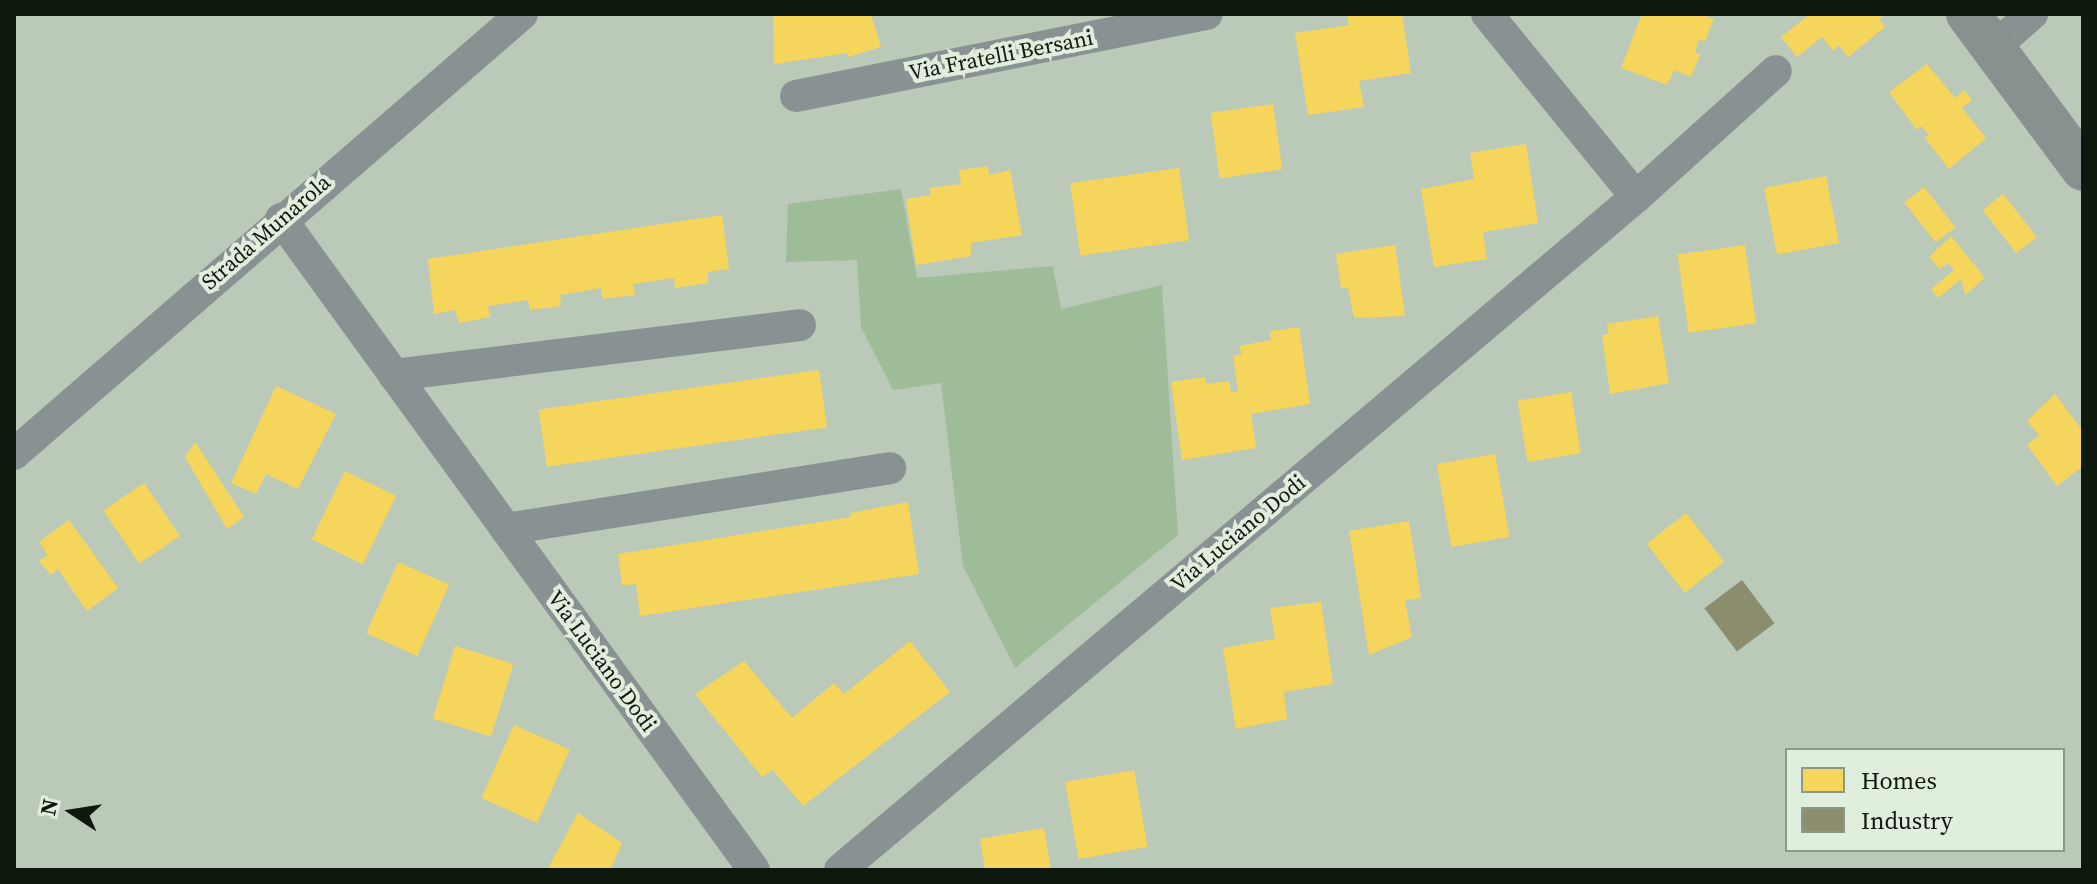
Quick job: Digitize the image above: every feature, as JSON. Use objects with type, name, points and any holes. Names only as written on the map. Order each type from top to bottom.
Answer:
[{"type":"street","name":"Strada Munarola","points":[[14,454],[281,219],[522,14]]},
{"type":"street","name":"Via Fratelli Bersani","points":[[796,96],[1207,14]]},
{"type":"street","points":[[1487,14],[1636,197]]},
{"type":"street","points":[[2032,14],[1980,31],[2083,169]]},
{"type":"street","name":"Via Luciano Dodi","points":[[840,870],[1636,197],[1776,71]]},
{"type":"street","name":"Via Luciano Dodi","points":[[281,219],[754,870]]},
{"type":"street","points":[[394,375],[800,325]]},
{"type":"street","points":[[506,529],[890,468]]},
{"type":"green space","points":[[901,189],[917,278],[1053,266],[1061,309],[1162,285],[1178,535],[1015,668],[963,566],[941,383],[893,390],[861,327],[857,260],[786,262],[788,204]]},
{"type":"building: Homes","points":[[773,14],[871,14],[881,47],[848,57],[847,53],[774,64]]},
{"type":"building: Homes","points":[[1347,14],[1402,14],[1411,73],[1359,81],[1364,107],[1308,115],[1295,33],[1349,25]]},
{"type":"building: Homes","points":[[1642,14],[1700,14],[1714,19],[1705,41],[1699,40],[1695,52],[1700,55],[1691,77],[1674,70],[1667,85],[1621,68]]},
{"type":"building: Homes","points":[[1810,14],[1885,14],[1879,19],[1885,27],[1848,57],[1839,45],[1833,51],[1822,37],[1797,57],[1781,37]]},
{"type":"building: Homes","points":[[1927,64],[1955,98],[1964,90],[1972,100],[1962,108],[1986,138],[1949,169],[1925,138],[1929,135],[1921,126],[1917,130],[1889,92]]},
{"type":"building: Homes","points":[[1273,104],[1282,169],[1220,178],[1211,113]]},
{"type":"building: Homes","points":[[1526,144],[1538,223],[1483,232],[1487,259],[1434,267],[1421,189],[1474,179],[1470,153]]},
{"type":"building: Homes","points":[[988,166],[989,175],[1010,170],[1022,235],[971,243],[971,256],[916,265],[906,199],[931,195],[929,188],[961,184],[959,170]]},
{"type":"building: Homes","points":[[1179,168],[1189,240],[1080,256],[1070,183]]},
{"type":"building: Homes","points":[[1826,176],[1839,243],[1777,255],[1764,188]]},
{"type":"building: Homes","points":[[1924,187],[1955,227],[1936,243],[1904,202]]},
{"type":"building: Homes","points":[[2003,194],[2037,237],[2016,253],[1983,210]]},
{"type":"building: Homes","points":[[722,215],[729,269],[708,272],[708,283],[675,288],[674,278],[633,284],[635,295],[603,299],[601,288],[560,295],[561,306],[530,310],[528,300],[488,306],[490,317],[459,323],[455,310],[434,314],[428,259]]},
{"type":"building: Homes","points":[[1951,236],[1985,278],[1965,295],[1961,279],[1938,298],[1931,289],[1954,270],[1948,263],[1940,269],[1929,257]]},
{"type":"building: Homes","points":[[1395,245],[1405,316],[1354,318],[1348,288],[1341,288],[1336,254]]},
{"type":"building: Homes","points":[[1745,245],[1756,323],[1689,333],[1678,254]]},
{"type":"building: Homes","points":[[1658,316],[1669,383],[1610,394],[1602,335],[1609,334],[1607,324]]},
{"type":"building: Homes","points":[[1299,327],[1310,404],[1251,414],[1256,448],[1182,460],[1171,382],[1205,377],[1206,384],[1229,381],[1231,392],[1238,391],[1233,356],[1242,354],[1239,346],[1271,340],[1270,331]]},
{"type":"building: Homes","points":[[819,370],[827,427],[547,467],[539,409]]},
{"type":"building: Homes","points":[[276,386],[336,414],[298,489],[266,474],[256,494],[231,483]]},
{"type":"building: Homes","points":[[1571,392],[1581,453],[1527,462],[1518,400]]},
{"type":"building: Homes","points":[[2055,394],[2083,431],[2083,466],[2057,486],[2027,445],[2039,435],[2027,421]]},
{"type":"building: Homes","points":[[195,442],[244,517],[227,529],[185,457]]},
{"type":"building: Homes","points":[[1495,454],[1510,537],[1451,547],[1437,464]]},
{"type":"building: Homes","points":[[345,471],[396,496],[363,564],[312,539]]},
{"type":"building: Homes","points":[[144,483],[180,536],[139,563],[103,510]]},
{"type":"building: Homes","points":[[908,502],[919,574],[640,616],[636,584],[622,585],[618,554],[851,517],[850,513]]},
{"type":"building: Homes","points":[[1686,513],[1724,562],[1685,593],[1647,544]]},
{"type":"building: Homes","points":[[69,520],[118,588],[87,611],[58,569],[51,575],[39,561],[48,555],[39,542]]},
{"type":"building: Homes","points":[[1409,521],[1421,598],[1405,600],[1412,637],[1369,655],[1349,531]]},
{"type":"building: Homes","points":[[398,562],[449,585],[417,656],[366,633]]},
{"type":"building: Homes","points":[[1321,602],[1333,684],[1284,692],[1287,719],[1236,729],[1223,648],[1275,639],[1270,608]]},
{"type":"building: Homes","points":[[910,641],[950,692],[803,806],[773,770],[762,777],[695,694],[744,661],[792,718],[834,683],[844,694]]},
{"type":"building: Homes","points":[[455,646],[513,664],[491,737],[433,719]]},
{"type":"building: Homes","points":[[514,725],[570,750],[537,823],[481,798]]},
{"type":"building: Homes","points":[[1134,770],[1148,847],[1079,859],[1065,782]]},
{"type":"building: Homes","points":[[578,813],[622,843],[610,870],[547,870]]},
{"type":"building: Homes","points":[[1044,828],[1051,870],[985,870],[980,839]]},
{"type":"building: Industry","points":[[1742,580],[1774,623],[1737,651],[1704,608]]}]
